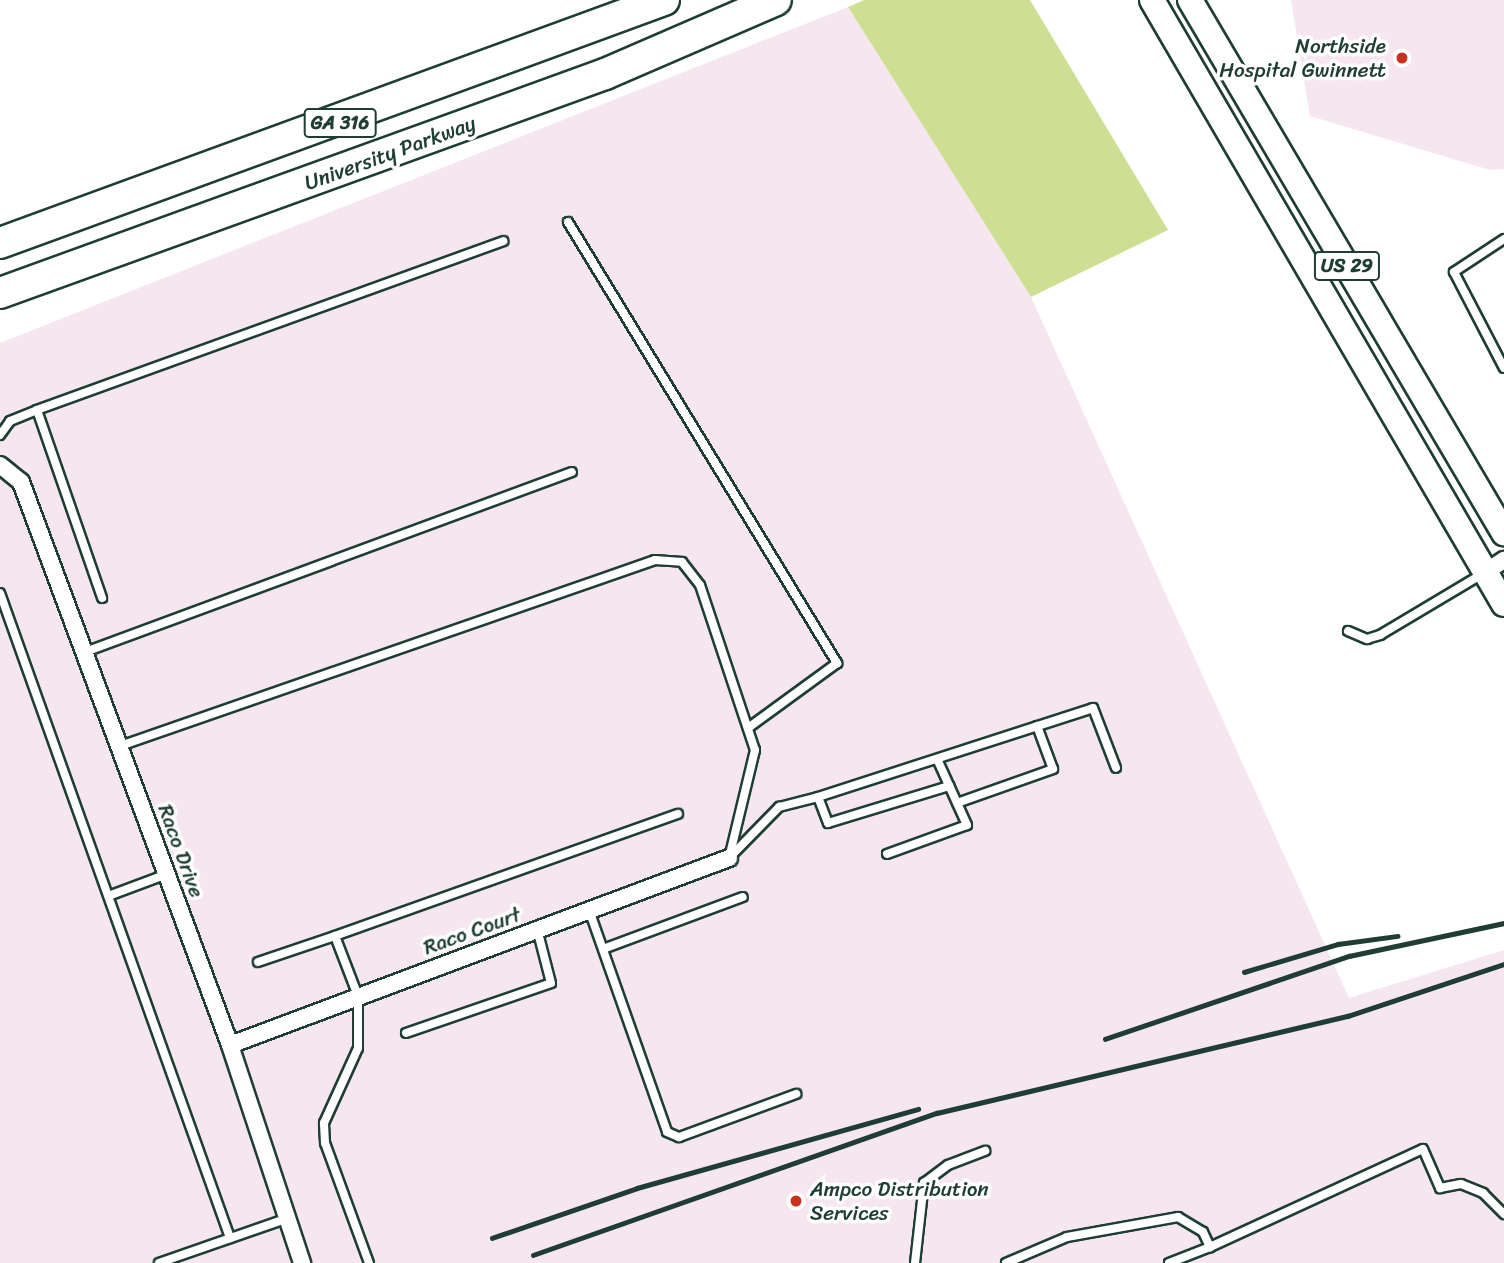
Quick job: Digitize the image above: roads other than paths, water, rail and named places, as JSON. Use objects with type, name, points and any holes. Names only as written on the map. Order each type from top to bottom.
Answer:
[{"type":"highway","name":"GA 316","points":[[4,241],[664,0]]},
{"type":"highway","name":"University Parkway","points":[[0,293],[605,74],[776,0]]},
{"type":"highway","points":[[0,309],[81,279],[152,239]]},
{"type":"main road","name":"US 29","points":[[1152,0],[1495,566],[1504,604]]},
{"type":"main road","name":"US 29","points":[[1190,0],[1504,533]]},
{"type":"street","name":"Raco Drive","points":[[0,465],[21,482],[230,1045],[302,1263]]},
{"type":"street","name":"Raco Court","points":[[230,1045],[729,858]]},
{"type":"lane","points":[[568,222],[837,663],[748,728]]},
{"type":"lane","points":[[1504,239],[1454,272],[1504,368]]},
{"type":"lane","points":[[0,435],[10,421],[37,410],[503,242]]},
{"type":"lane","points":[[37,410],[103,598]]},
{"type":"lane","points":[[85,652],[572,472]]},
{"type":"lane","points":[[120,746],[656,560],[682,562],[700,585],[755,750],[729,858]]},
{"type":"lane","points":[[1348,631],[1367,639],[1381,635],[1495,566]]},
{"type":"lane","points":[[0,593],[111,895],[230,1238]]},
{"type":"lane","points":[[729,858],[779,807],[818,797],[1093,708],[1116,768]]},
{"type":"lane","points":[[957,803],[1053,769],[1037,726]]},
{"type":"lane","points":[[887,854],[967,825],[937,759]]},
{"type":"lane","points":[[818,797],[828,823],[949,786]]},
{"type":"lane","points":[[258,962],[678,814]]},
{"type":"lane","points":[[111,895],[167,874]]},
{"type":"lane","points":[[603,949],[743,897]]},
{"type":"lane","points":[[589,910],[667,1132],[679,1137],[796,1094]]},
{"type":"lane","points":[[407,1033],[551,983],[537,929]]},
{"type":"lane","points":[[335,936],[358,996],[358,1048],[324,1123],[325,1143],[369,1263]]},
{"type":"lane","points":[[1169,1263],[1210,1247],[1423,1149],[1440,1188],[1461,1184],[1483,1193],[1504,1214]]},
{"type":"lane","points":[[915,1263],[924,1183],[948,1165],[985,1151]]},
{"type":"lane","points":[[1006,1263],[1067,1237],[1143,1219],[1178,1217],[1203,1232],[1210,1247]]},
{"type":"lane","points":[[159,1263],[288,1218]]},
{"type":"railway","points":[[1105,1039],[1349,956],[1504,923]]},
{"type":"railway","points":[[1244,972],[1338,944],[1397,936]]},
{"type":"railway","points":[[533,1255],[937,1113],[1348,1016],[1504,964]]},
{"type":"railway","points":[[492,1238],[637,1188],[918,1109]]},
{"type":"place","name":"Northside Hospital Gwinnett","points":[[1402,58]]},
{"type":"place","name":"Ampco Distribution Services","points":[[796,1201]]}]
